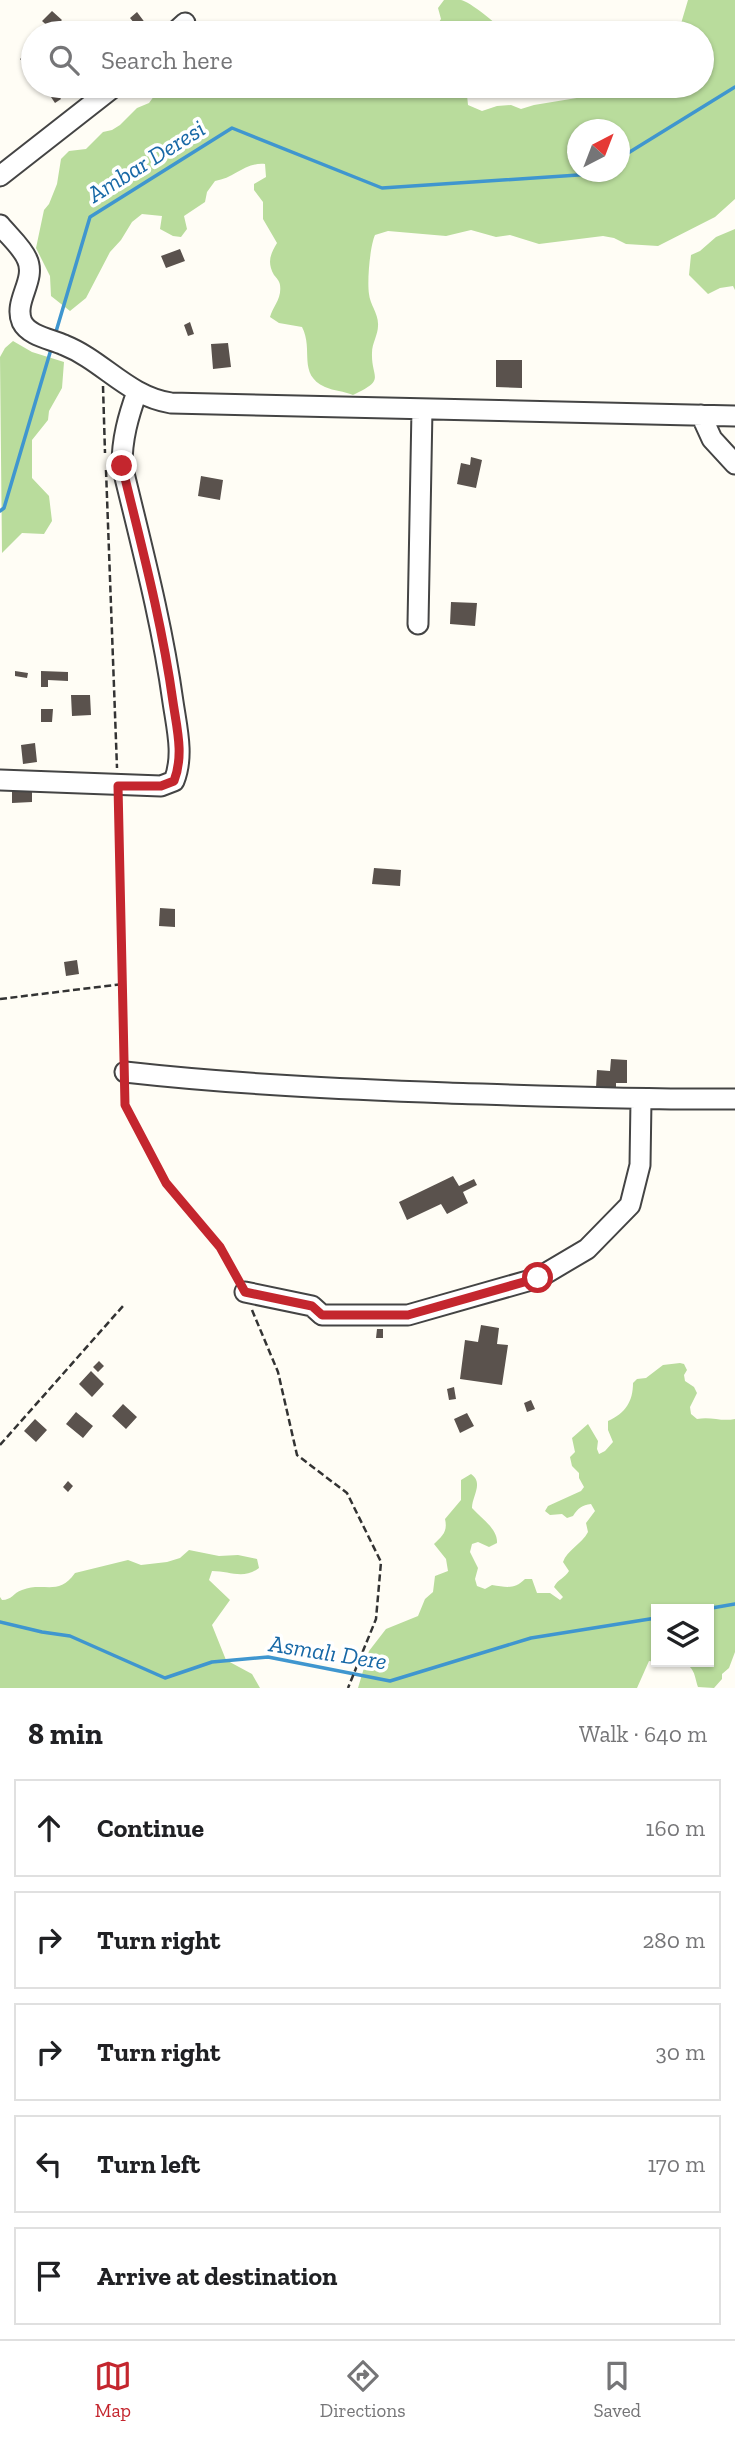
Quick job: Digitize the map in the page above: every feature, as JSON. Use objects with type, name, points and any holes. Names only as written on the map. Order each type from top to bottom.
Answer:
[{"type":"street","points":[[0,176],[100,98]]},
{"type":"street","points":[[0,225],[27,258],[30,273],[20,309],[22,321],[31,332],[102,367],[136,392],[153,400],[171,403],[735,416]]},
{"type":"street","points":[[0,780],[161,786],[174,781],[180,768],[180,747],[166,653],[122,466],[125,428],[136,392]]},
{"type":"street","points":[[418,624],[422,409]]},
{"type":"street","points":[[701,415],[712,439],[735,464]]},
{"type":"street","points":[[125,1072],[219,1083],[641,1100],[735,1099]]},
{"type":"street","points":[[245,1292],[312,1306],[322,1315],[408,1315],[538,1278],[587,1250],[630,1205],[640,1165],[641,1100]]},
{"type":"path","points":[[102,367],[118,786],[125,1105],[166,1183],[220,1247],[245,1292],[278,1372],[297,1455],[348,1493],[381,1562],[376,1619],[348,1688]]},
{"type":"path","points":[[0,999],[123,984]]},
{"type":"path","points":[[0,1445],[123,1306]]},
{"type":"green space","points":[[444,0],[461,0],[492,21],[440,21],[438,8]]},
{"type":"green space","points":[[688,0],[735,0],[735,199],[715,217],[658,246],[626,244],[603,236],[539,244],[510,235],[496,237],[471,230],[446,236],[388,231],[375,235],[368,281],[378,322],[372,353],[375,378],[374,382],[353,395],[316,382],[309,368],[302,327],[279,323],[270,317],[280,290],[270,262],[277,243],[263,219],[263,202],[254,190],[254,184],[266,177],[265,164],[252,165],[215,181],[207,192],[205,202],[184,216],[187,229],[181,237],[160,229],[162,216],[142,214],[132,222],[110,252],[86,298],[70,311],[51,296],[50,276],[36,248],[44,210],[57,184],[61,159],[69,151],[86,149],[103,132],[120,125],[137,108],[149,103],[153,98],[467,98],[468,105],[482,111],[511,105],[521,109],[577,98],[714,98],[714,21],[682,21]]},
{"type":"green space","points":[[735,229],[735,290],[733,286],[708,294],[689,275],[691,255],[716,237]]},
{"type":"green space","points":[[13,341],[32,352],[64,362],[62,388],[49,411],[48,420],[32,440],[32,478],[49,496],[52,521],[44,534],[22,533],[2,553],[0,357]]},
{"type":"green space","points":[[684,1364],[687,1370],[685,1381],[694,1387],[697,1393],[690,1407],[691,1414],[697,1419],[735,1419],[735,1652],[729,1668],[714,1688],[698,1687],[690,1667],[714,1667],[714,1604],[651,1604],[651,1661],[637,1688],[358,1688],[369,1651],[386,1629],[418,1616],[425,1599],[433,1592],[435,1576],[448,1571],[446,1559],[434,1544],[445,1531],[445,1519],[461,1500],[461,1480],[471,1474],[477,1481],[472,1508],[492,1528],[497,1538],[497,1543],[489,1547],[478,1542],[472,1544],[470,1552],[478,1568],[475,1579],[477,1586],[485,1589],[492,1585],[510,1587],[525,1579],[532,1579],[537,1593],[550,1593],[560,1600],[563,1597],[554,1587],[569,1571],[563,1562],[588,1532],[586,1523],[595,1511],[591,1504],[588,1504],[567,1518],[562,1514],[550,1515],[545,1511],[548,1506],[581,1491],[584,1487],[579,1473],[572,1466],[570,1457],[575,1452],[572,1438],[588,1424],[598,1441],[599,1454],[605,1451],[613,1442],[608,1421],[627,1406],[633,1383],[637,1379],[646,1378],[663,1365]]},
{"type":"green space","points":[[189,1550],[257,1559],[259,1568],[253,1572],[242,1574],[212,1571],[209,1580],[230,1600],[212,1625],[226,1660],[252,1674],[260,1688],[0,1688],[0,1597],[2,1600],[8,1599],[19,1591],[30,1588],[57,1587],[63,1585],[75,1573],[128,1560],[141,1565],[167,1562],[180,1558]]},
{"type":"building","points":[[52,11],[62,20],[61,21],[42,21]]},
{"type":"building","points":[[137,12],[144,21],[132,21],[130,18]]},
{"type":"building","points":[[180,249],[185,261],[166,268],[161,256]]},
{"type":"building","points":[[190,322],[194,334],[188,336],[184,325]]},
{"type":"building","points":[[228,343],[231,367],[213,369],[211,344]]},
{"type":"building","points":[[496,360],[522,360],[522,388],[496,387]]},
{"type":"building","points":[[471,457],[482,460],[476,488],[457,484],[461,463],[470,465]]},
{"type":"building","points":[[201,476],[223,480],[220,500],[198,496]]},
{"type":"building","points":[[451,602],[477,603],[475,626],[450,624]]},
{"type":"building","points":[[15,671],[28,673],[27,678],[15,676]]},
{"type":"building","points":[[41,671],[68,672],[68,681],[48,680],[48,687],[41,687]]},
{"type":"building","points":[[71,695],[90,695],[91,715],[72,716]]},
{"type":"building","points":[[41,709],[53,709],[52,722],[41,722]]},
{"type":"building","points":[[35,743],[37,762],[23,764],[21,745]]},
{"type":"building","points":[[12,790],[32,790],[32,802],[12,803]]},
{"type":"building","points":[[374,868],[401,870],[400,886],[372,884]]},
{"type":"building","points":[[160,908],[175,909],[175,927],[159,926]]},
{"type":"building","points":[[77,960],[79,974],[66,976],[64,962]]},
{"type":"building","points":[[611,1059],[627,1060],[627,1083],[616,1083],[616,1089],[596,1088],[597,1070],[610,1071]]},
{"type":"building","points":[[453,1176],[459,1186],[474,1179],[477,1185],[463,1192],[468,1203],[447,1214],[441,1204],[407,1220],[399,1202]]},
{"type":"building","points":[[481,1325],[499,1328],[497,1344],[508,1345],[502,1385],[460,1379],[465,1340],[478,1342]]},
{"type":"building","points":[[377,1329],[383,1329],[383,1338],[376,1338]]},
{"type":"building","points":[[99,1361],[104,1366],[98,1372],[93,1367]]},
{"type":"building","points":[[91,1371],[104,1384],[92,1397],[79,1384]]},
{"type":"building","points":[[454,1387],[456,1399],[449,1400],[447,1389]]},
{"type":"building","points":[[531,1400],[535,1409],[527,1412],[524,1403]]},
{"type":"building","points":[[123,1404],[137,1417],[126,1429],[112,1416]]},
{"type":"building","points":[[76,1412],[93,1426],[83,1438],[66,1424]]},
{"type":"building","points":[[467,1413],[474,1426],[460,1433],[454,1419]]},
{"type":"building","points":[[35,1419],[47,1430],[36,1442],[24,1431]]},
{"type":"building","points":[[68,1481],[73,1486],[68,1492],[63,1487]]},
{"type":"waterway","name":"Ambar Deresi","points":[[630,152],[735,87]]},
{"type":"waterway","name":"Ambar Deresi","points":[[55,335],[90,217],[232,128],[382,188],[567,176]]},
{"type":"waterway","name":"Ambar Deresi","points":[[0,511],[4,508],[52,346]]},
{"type":"waterway","name":"Asmalı Dere","points":[[714,1608],[735,1604]]},
{"type":"waterway","name":"Asmalı Dere","points":[[0,1622],[70,1636],[165,1678],[212,1662],[268,1657],[390,1681],[531,1638],[651,1619]]},
{"type":"route","points":[[122,466],[166,653],[180,747],[180,768],[174,781],[161,786],[118,786],[125,1105],[166,1183],[220,1247],[245,1292],[312,1306],[322,1315],[408,1315],[538,1278]]}]
